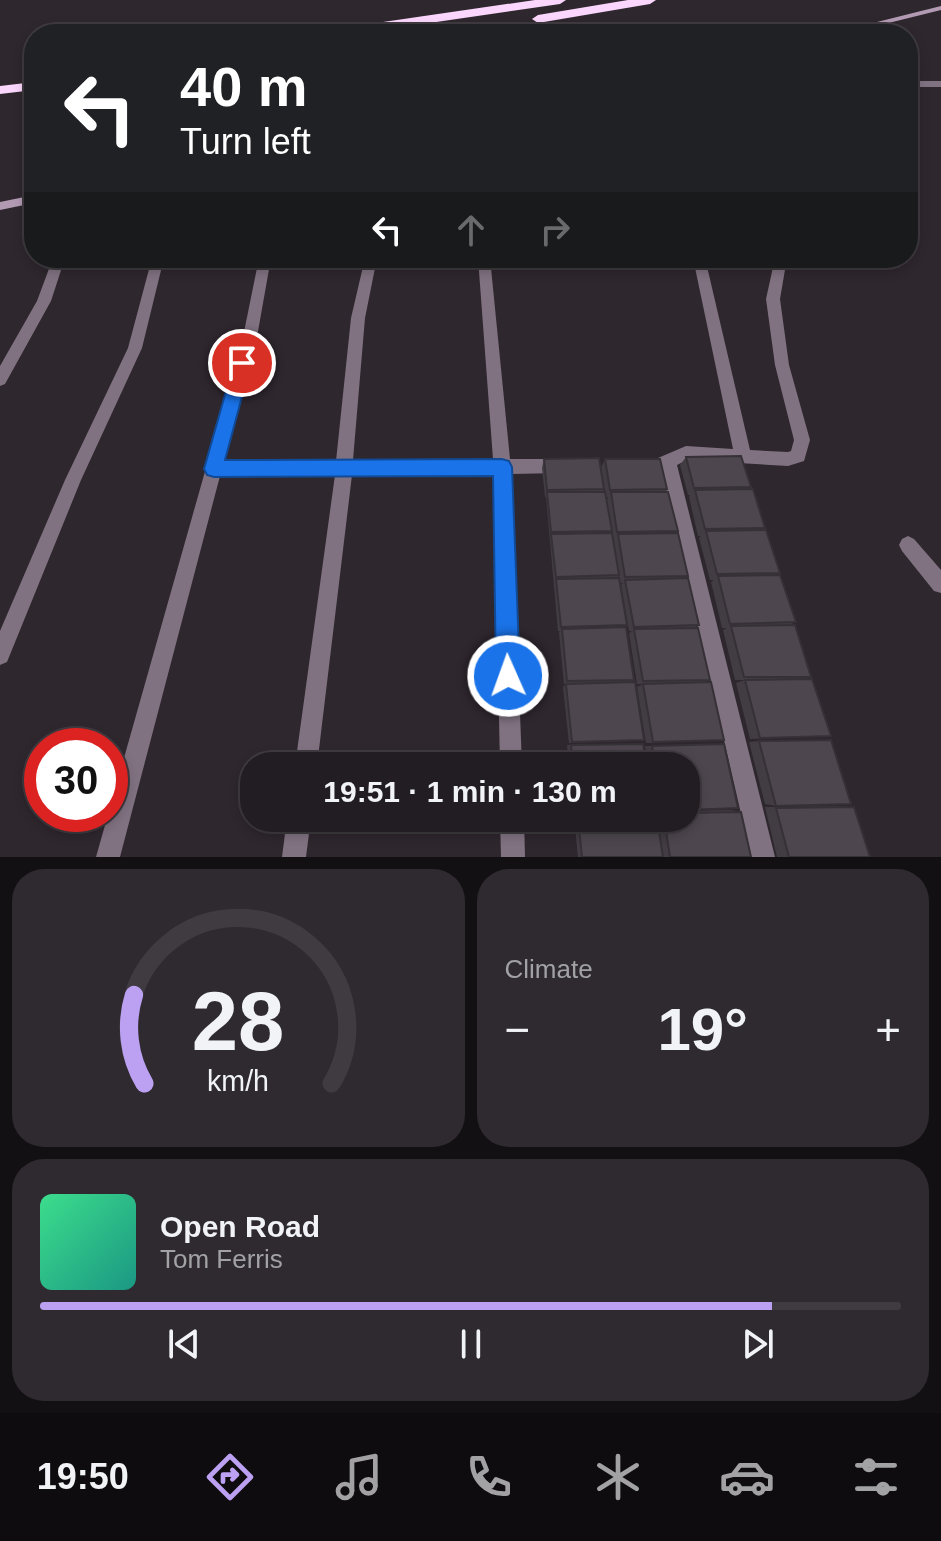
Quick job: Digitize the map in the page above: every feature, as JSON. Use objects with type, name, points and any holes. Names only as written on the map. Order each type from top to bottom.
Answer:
[{"type":"highway","points":[[396,24],[560,0]]},
{"type":"highway","points":[[529,21],[650,0]]},
{"type":"highway","points":[[0,90],[24,87]]},
{"type":"street","points":[[875,24],[941,8]]},
{"type":"street","points":[[918,84],[941,84]]},
{"type":"street","points":[[0,206],[24,201]]},
{"type":"street","points":[[0,380],[44,301],[56,268]]},
{"type":"street","points":[[0,655],[73,480],[135,348],[155,268]]},
{"type":"street","points":[[108,857],[250,337],[263,268]]},
{"type":"street","points":[[308,752],[344,469],[358,318],[369,268]]},
{"type":"street","points":[[485,268],[502,467],[511,752]]},
{"type":"street","points":[[701,268],[743,456]]},
{"type":"street","points":[[628,465],[659,465],[686,453],[788,459],[798,456],[802,449],[782,365],[773,299],[779,268]]},
{"type":"street","points":[[668,461],[763,857]]},
{"type":"street","points":[[214,469],[581,466]]},
{"type":"street","points":[[908,545],[941,584]]},
{"type":"street","points":[[294,857],[297,832]]},
{"type":"street","points":[[512,832],[513,857]]},
{"type":"building","points":[[741,456],[751,487],[694,488],[686,457]]},
{"type":"building","points":[[599,458],[604,489],[547,490],[544,459]]},
{"type":"building","points":[[605,459],[660,459],[667,489],[610,490]]},
{"type":"building","points":[[753,489],[765,528],[705,529],[695,490]]},
{"type":"building","points":[[547,492],[605,492],[612,531],[551,532]]},
{"type":"building","points":[[611,492],[668,492],[678,531],[617,532]]},
{"type":"building","points":[[766,530],[780,573],[717,574],[706,531]]},
{"type":"building","points":[[612,533],[619,575],[556,577],[551,534]]},
{"type":"building","points":[[678,533],[688,576],[625,577],[618,534]]},
{"type":"building","points":[[780,575],[796,622],[730,624],[718,576]]},
{"type":"building","points":[[619,578],[627,625],[561,627],[556,579]]},
{"type":"building","points":[[688,578],[699,625],[634,627],[625,580]]},
{"type":"building","points":[[795,625],[811,677],[744,677],[731,626]]},
{"type":"building","points":[[626,627],[634,680],[567,681],[562,629]]},
{"type":"building","points":[[698,628],[710,680],[643,681],[634,629]]},
{"type":"building","points":[[812,679],[831,736],[760,738],[745,680]]},
{"type":"building","points":[[635,682],[644,740],[572,742],[566,684]]},
{"type":"building","points":[[711,682],[724,740],[653,742],[643,684]]},
{"type":"building","points":[[831,740],[851,804],[776,806],[759,741]]},
{"type":"building","points":[[643,744],[644,752],[572,752],[571,745]]},
{"type":"building","points":[[724,744],[738,808],[700,809],[700,752],[653,752],[652,746]]},
{"type":"building","points":[[854,807],[870,857],[789,857],[776,808]]},
{"type":"building","points":[[741,812],[751,857],[670,857],[666,832],[700,832],[700,813]]},
{"type":"building","points":[[579,832],[659,832],[663,857],[582,857]]},
{"type":"route","points":[[242,363],[214,469],[502,467],[508,676]]}]
